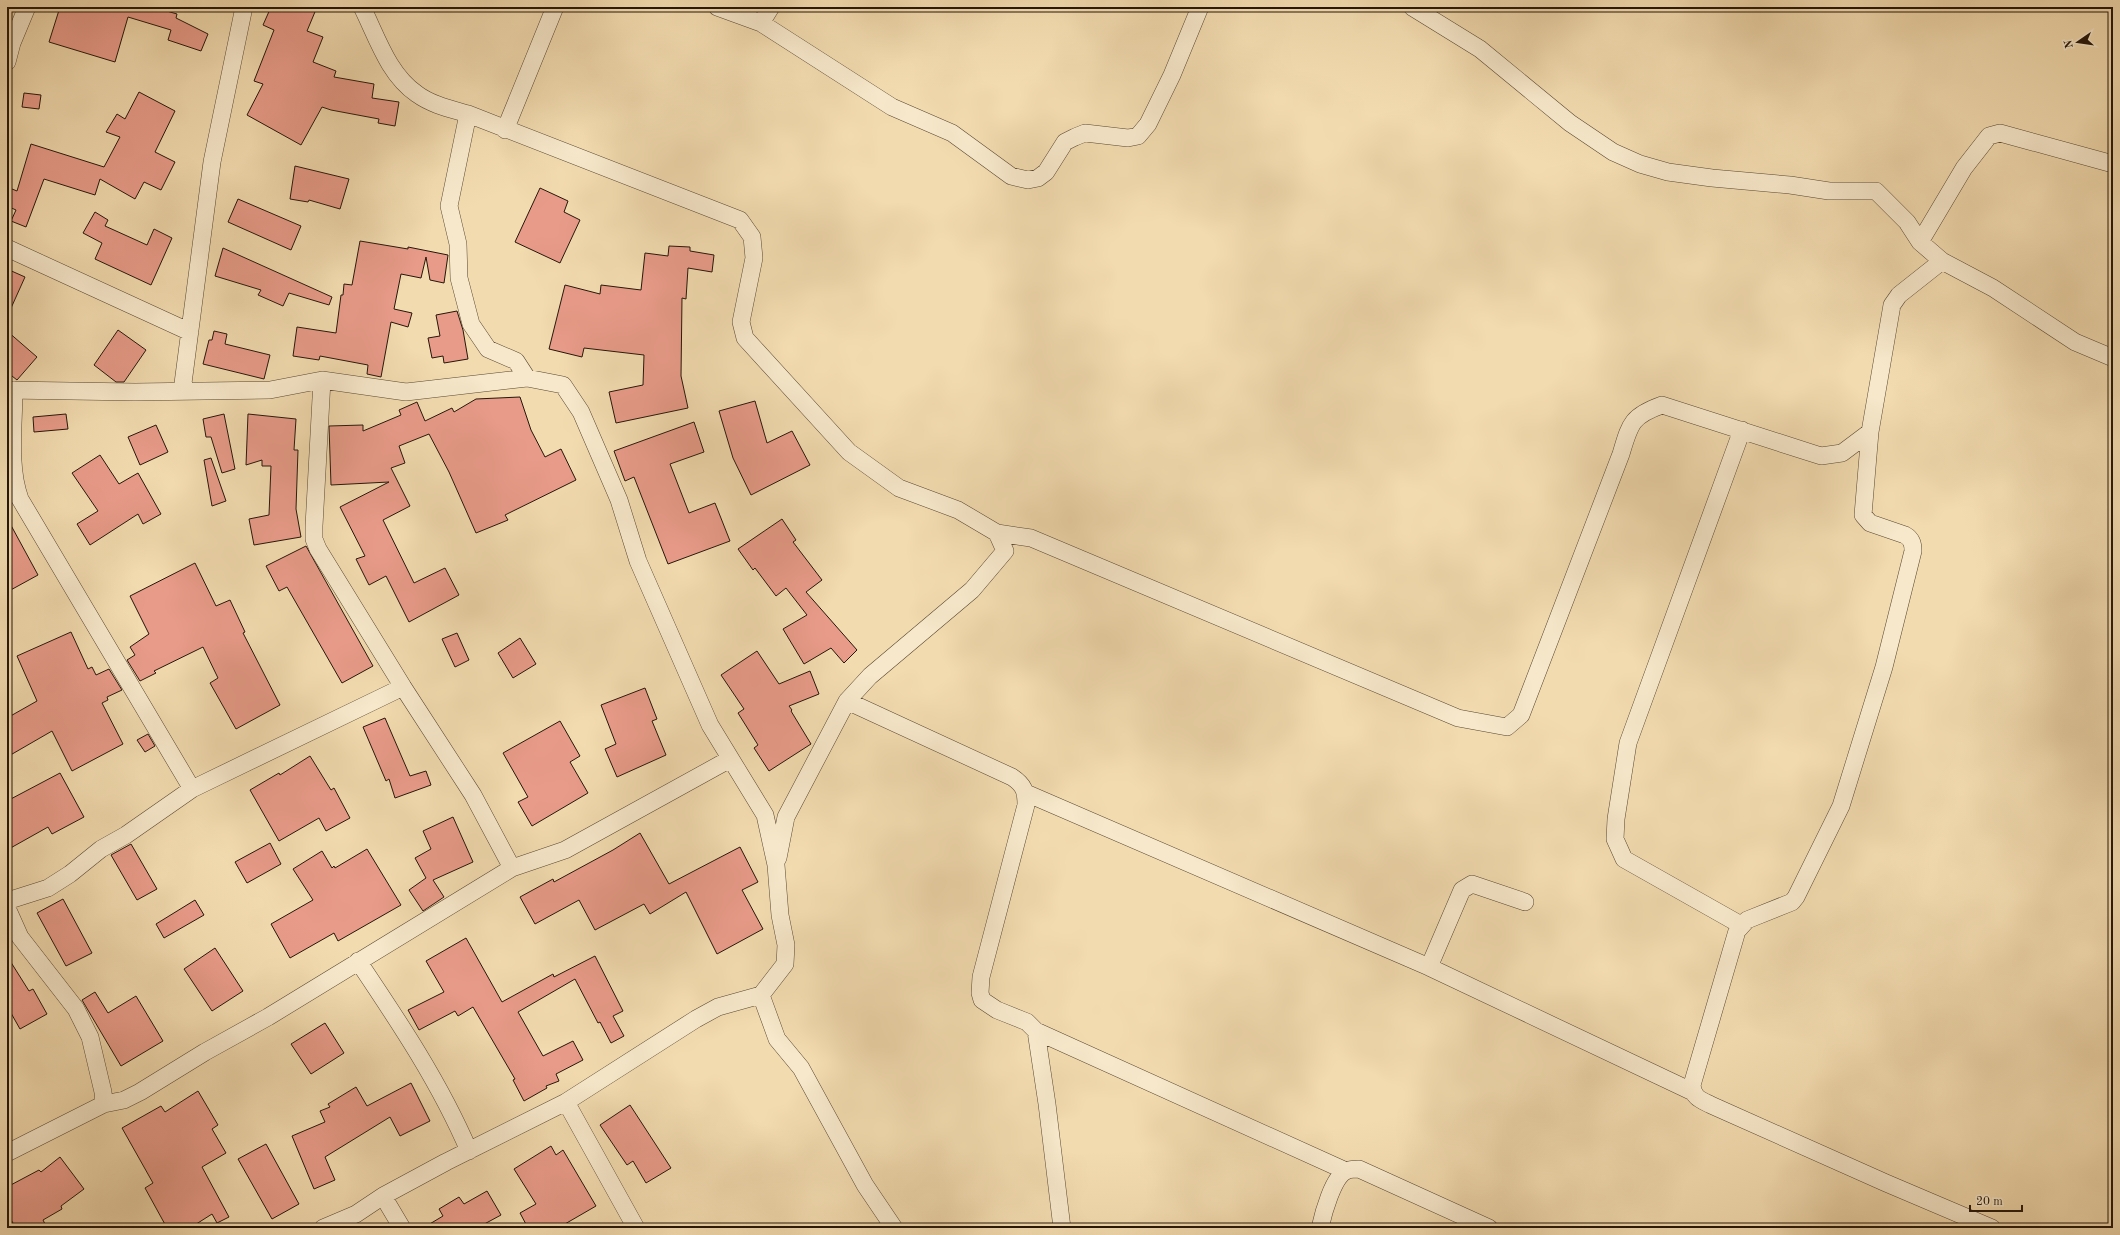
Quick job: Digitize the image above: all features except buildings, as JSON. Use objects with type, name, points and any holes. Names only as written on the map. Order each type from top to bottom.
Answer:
[{"type":"street","points":[[7,62],[12,43],[27,7]]},
{"type":"street","points":[[182,392],[212,162],[244,7]]},
{"type":"street","points":[[362,7],[388,63],[402,81],[416,94],[432,103],[468,114],[505,130],[740,220],[752,237],[754,258],[741,322],[746,338],[849,452],[899,488],[958,510],[997,533],[1031,538],[1458,718],[1507,726],[1521,715],[1630,425],[1645,411],[1662,405],[1821,456],[1842,453],[1870,432]]},
{"type":"street","points":[[505,130],[555,7]]},
{"type":"street","points":[[717,7],[761,23],[892,107],[952,133],[1012,176],[1028,180],[1038,178],[1046,172],[1065,142],[1075,137],[1085,133],[1128,138],[1138,136],[1148,124],[1172,74],[1200,7]]},
{"type":"street","points":[[761,23],[771,7]]},
{"type":"street","points":[[1412,7],[1480,50],[1570,123],[1613,152],[1640,164],[1668,172],[1712,178],[1790,185],[1829,191],[1876,191],[1907,222],[1920,242],[1942,261],[1993,288],[2075,342],[2113,358]]},
{"type":"street","points":[[468,114],[449,206],[458,244],[459,278],[471,324],[488,349],[516,361],[527,378]]},
{"type":"street","points":[[1920,242],[1964,168],[1989,136],[2000,133],[2113,164]]},
{"type":"street","points":[[7,248],[190,332]]},
{"type":"street","points":[[1693,1092],[1694,1078],[1738,931],[1741,925],[1747,920],[1792,902],[1796,897],[1841,806],[1884,667],[1913,551],[1913,544],[1910,538],[1905,535],[1870,523],[1863,515],[1862,509],[1870,432],[1892,305],[1899,295],[1942,261]]},
{"type":"street","points":[[192,789],[20,499],[16,488],[11,390],[182,392],[270,390],[322,380],[406,392],[527,378],[563,385],[581,412],[618,500],[638,561],[710,725],[765,814],[776,865],[780,915],[786,945],[786,964],[761,995],[718,1007],[696,1019],[566,1102],[469,1150],[383,1196],[356,1214],[323,1228]]},
{"type":"street","points":[[322,380],[314,539],[318,549],[339,585],[472,794],[512,868]]},
{"type":"street","points":[[1741,925],[1624,859],[1615,839],[1616,819],[1628,743],[1742,430]]},
{"type":"street","points":[[776,865],[786,817],[847,701],[870,676],[972,590],[1005,551],[997,533]]},
{"type":"street","points":[[7,901],[48,888],[70,874],[101,849],[152,818],[192,789],[403,687]]},
{"type":"street","points":[[847,701],[1012,776],[1022,783],[1026,793],[1026,805],[981,977],[980,993],[982,1000],[997,1010],[1027,1022],[1036,1031],[1346,1171]]},
{"type":"street","points":[[7,1152],[104,1104],[124,1100],[152,1085],[205,1052],[268,1017],[512,868],[565,850],[730,759]]},
{"type":"street","points":[[1026,793],[1429,967],[1693,1092],[1696,1097],[1711,1105],[1886,1183],[1992,1228]]},
{"type":"street","points":[[1429,967],[1462,890],[1472,884],[1525,902]]},
{"type":"street","points":[[7,908],[20,937],[76,1010],[90,1037],[103,1092],[104,1104]]},
{"type":"street","points":[[358,962],[409,1036],[469,1150]]},
{"type":"street","points":[[761,995],[777,1039],[802,1068],[865,1185],[894,1228]]},
{"type":"street","points":[[1036,1031],[1047,1104],[1062,1228]]},
{"type":"street","points":[[566,1102],[636,1228]]},
{"type":"street","points":[[1320,1228],[1325,1208],[1340,1175],[1346,1171],[1359,1169],[1489,1228]]},
{"type":"street","points":[[383,1196],[402,1228]]}]
